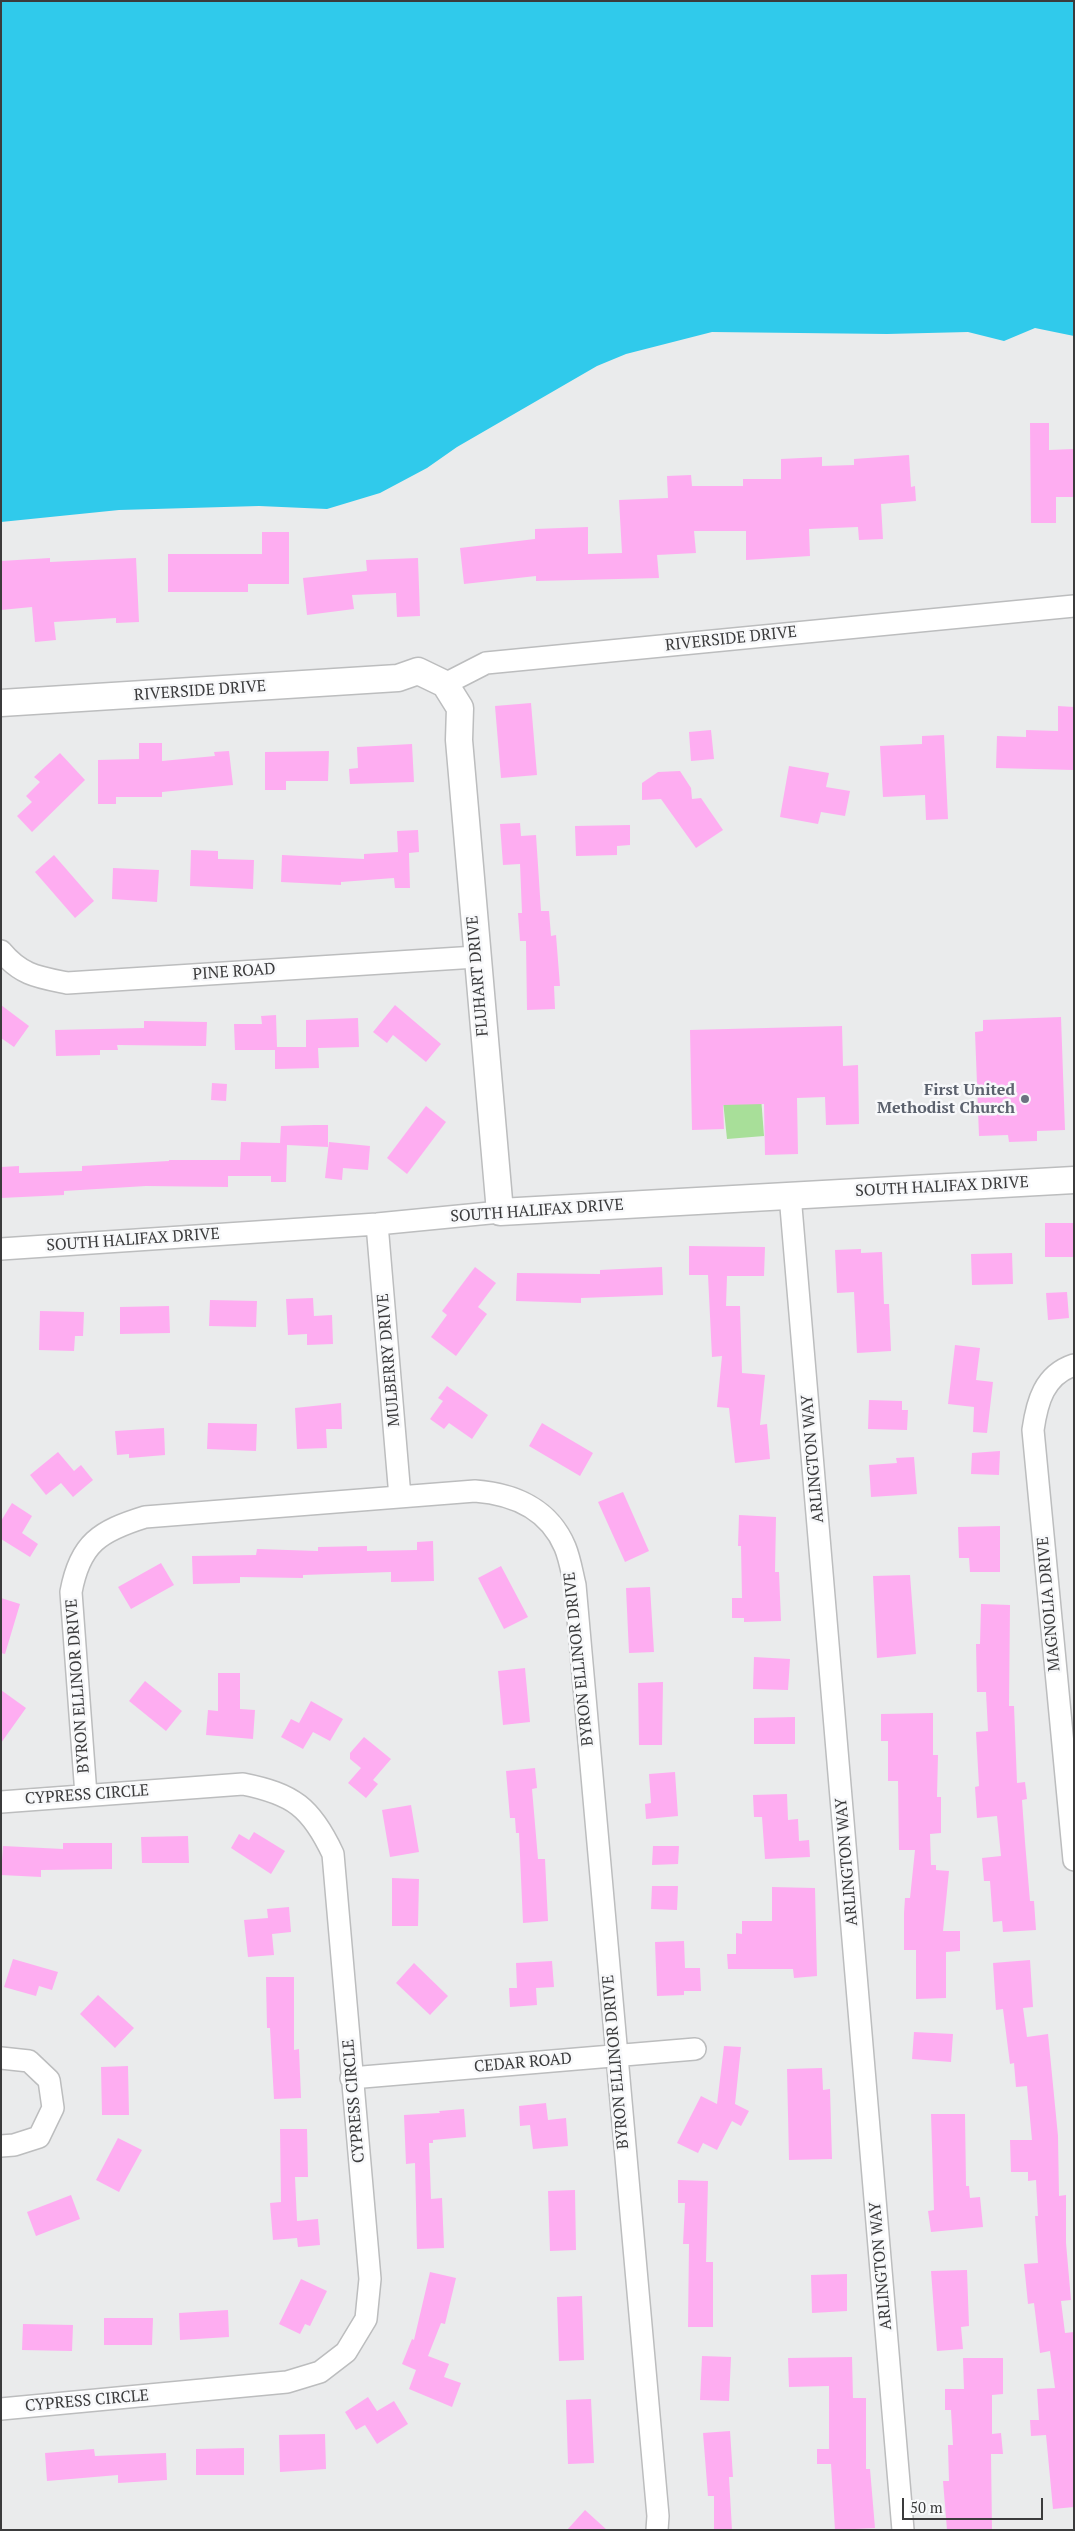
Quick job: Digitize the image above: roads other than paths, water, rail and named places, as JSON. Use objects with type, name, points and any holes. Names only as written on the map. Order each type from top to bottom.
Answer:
[{"type":"street","name":"RIVERSIDE DRIVE","points":[[1,703],[398,678],[418,671],[435,689],[486,663],[1074,606]]},
{"type":"street","name":"FLUHART DRIVE","points":[[435,689],[460,708],[459,740],[476,957],[500,1212]]},
{"type":"street","name":"PINE ROAD","points":[[1,951],[14,966],[37,977],[67,983],[476,957]]},
{"type":"street","name":"SOUTH HALIFAX DRIVE","points":[[1,1249],[377,1224],[500,1212],[1074,1180]]},
{"type":"street","name":"ARLINGTON WAY","points":[[790,1195],[903,2530]]},
{"type":"street","name":"MULBERRY DRIVE","points":[[377,1224],[400,1497]]},
{"type":"street","name":"MAGNOLIA DRIVE","points":[[1074,1365],[1063,1369],[1041,1392],[1033,1430],[1074,1860]]},
{"type":"street","name":"BYRON ELLINOR DRIVE","points":[[86,1795],[71,1592],[74,1574],[84,1552],[102,1535],[120,1525],[145,1517],[475,1490],[495,1492],[536,1508],[553,1525],[566,1548],[575,1585],[658,2516],[656,2530]]},
{"type":"street","name":"CYPRESS CIRCLE","points":[[1,1802],[243,1784],[273,1790],[297,1804],[320,1828],[333,1854],[370,2279],[366,2319],[346,2352],[320,2372],[287,2382],[1,2409]]},
{"type":"street","name":"CEDAR ROAD","points":[[351,2078],[696,2049]]},
{"type":"street","points":[[1,2058],[29,2061],[49,2080],[53,2108],[39,2137],[14,2145],[1,2146]]},
{"type":"water","points":[[1,1],[1074,1],[1074,336],[1035,328],[1004,341],[968,332],[887,334],[712,332],[626,354],[597,366],[457,447],[427,468],[380,493],[327,509],[259,506],[119,510],[1,522]]},
{"type":"place","name":"First United Methodist Church","points":[[1025,1099]]}]
